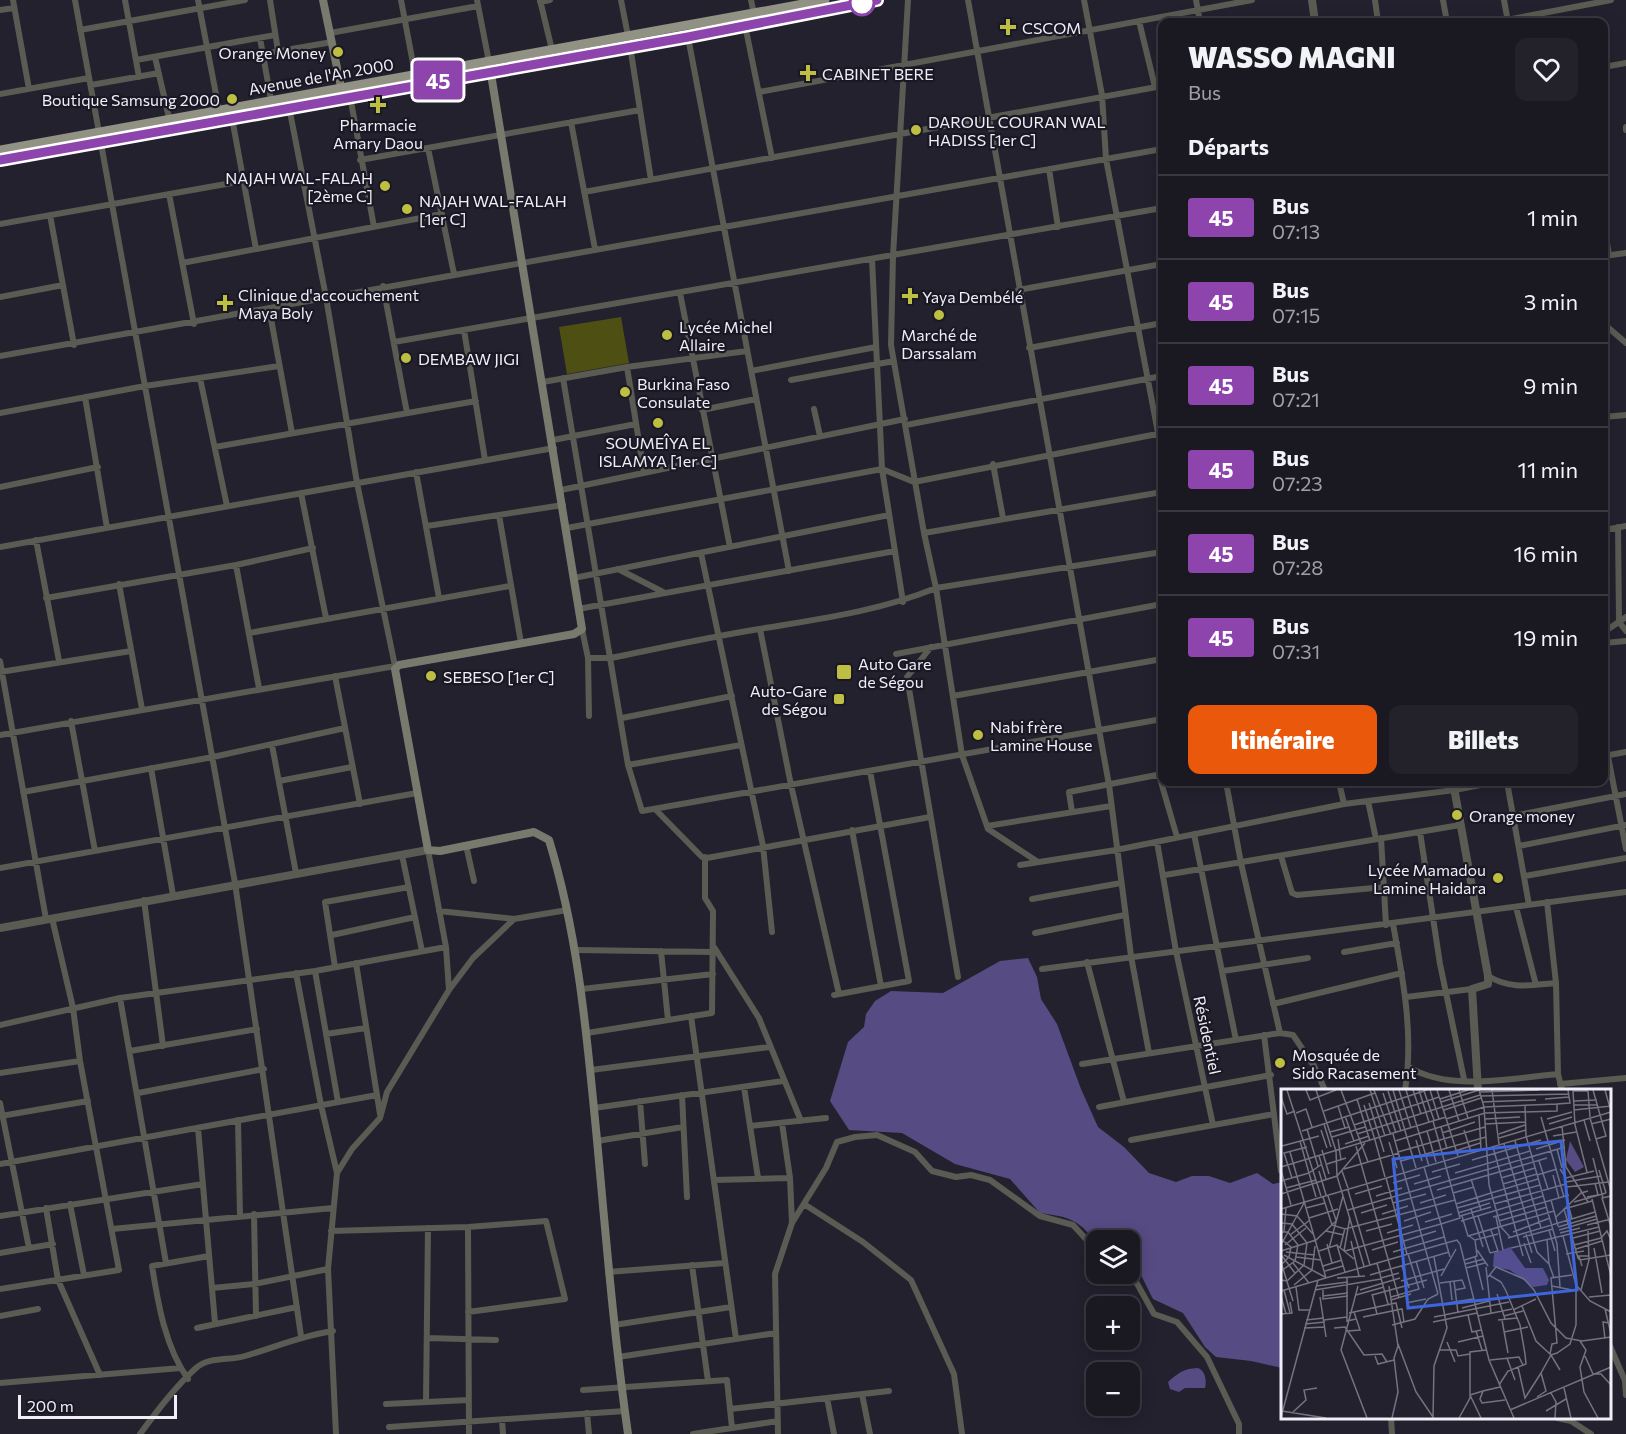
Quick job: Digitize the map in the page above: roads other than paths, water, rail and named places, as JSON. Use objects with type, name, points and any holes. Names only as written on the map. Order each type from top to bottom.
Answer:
[{"type":"main road","points":[[322,0],[341,87],[337,98]]},
{"type":"main road","name":"Avenue de l'An 2000","points":[[0,150],[232,117],[350,96],[825,0]]},
{"type":"main road","name":"Avenue de l'An 2000","points":[[0,160],[169,118],[415,74],[490,66],[552,50],[688,37],[877,0]]},
{"type":"main road","points":[[490,66],[524,262],[582,629],[574,634],[395,666],[428,850],[440,851],[534,832],[549,840],[576,950],[582,989],[608,1272],[628,1434]]},
{"type":"street","points":[[13,0],[29,89]]},
{"type":"street","points":[[75,0],[236,883],[271,1114],[301,1336]]},
{"type":"street","points":[[125,0],[139,77]]},
{"type":"street","points":[[198,0],[219,110]]},
{"type":"street","points":[[81,30],[245,0]]},
{"type":"street","points":[[270,0],[278,51]]},
{"type":"street","points":[[400,0],[415,74]]},
{"type":"street","points":[[550,0],[540,1],[552,50]]},
{"type":"street","points":[[621,0],[651,180]]},
{"type":"street","points":[[750,0],[754,14]]},
{"type":"street","points":[[908,0],[892,255],[891,345],[914,482],[946,644],[962,754],[987,826],[1038,862]]},
{"type":"street","points":[[968,0],[987,118],[1108,785],[1131,956],[1149,1053]]},
{"type":"street","points":[[1084,0],[1092,32],[1102,95],[1106,159],[1158,421]]},
{"type":"street","points":[[1196,0],[1199,18]]},
{"type":"street","points":[[759,92],[1092,32],[1252,0]]},
{"type":"street","points":[[1312,0],[1314,18]]},
{"type":"street","points":[[1375,0],[1377,18]]},
{"type":"street","points":[[1443,0],[1447,18]]},
{"type":"street","points":[[1504,0],[1507,18]]},
{"type":"street","points":[[1564,0],[1566,9]]},
{"type":"street","points":[[1522,18],[1611,0]]},
{"type":"street","points":[[263,54],[478,3],[490,66]]},
{"type":"street","points":[[0,10],[14,8]]},
{"type":"street","points":[[1139,21],[1158,83]]},
{"type":"street","points":[[745,25],[772,158]]},
{"type":"street","points":[[136,60],[275,35]]},
{"type":"street","points":[[688,37],[789,571]]},
{"type":"street","points":[[260,38],[271,100]]},
{"type":"street","points":[[155,57],[169,118]]},
{"type":"street","points":[[1608,66],[1626,63]]},
{"type":"street","points":[[0,94],[159,73]]},
{"type":"street","points":[[584,192],[1158,86]]},
{"type":"street","points":[[350,96],[374,227]]},
{"type":"street","points":[[0,735],[201,698],[395,666],[357,483],[326,297],[289,107]]},
{"type":"street","points":[[360,160],[640,110]]},
{"type":"street","points":[[232,117],[256,249]]},
{"type":"street","points":[[571,122],[595,249]]},
{"type":"street","points":[[428,148],[454,273]]},
{"type":"street","points":[[0,356],[194,324],[454,273],[724,228],[1158,150]]},
{"type":"street","points":[[1049,169],[1058,226]]},
{"type":"street","points":[[0,224],[243,181]]},
{"type":"street","points":[[169,194],[194,324]]},
{"type":"street","points":[[394,342],[1158,209]]},
{"type":"street","points":[[182,263],[442,214]]},
{"type":"street","points":[[50,215],[74,345]]},
{"type":"street","points":[[1608,256],[1625,253],[1626,262]]},
{"type":"street","points":[[872,259],[882,470],[903,602]]},
{"type":"street","points":[[1018,290],[1158,265]]},
{"type":"street","points":[[0,297],[63,285]]},
{"type":"street","points":[[383,286],[407,413]]},
{"type":"street","points":[[680,293],[730,547]]},
{"type":"street","points":[[269,308],[292,433]]},
{"type":"street","points":[[1029,348],[1158,324]]},
{"type":"street","points":[[1608,327],[1626,343]]},
{"type":"street","points":[[464,330],[485,460]]},
{"type":"street","points":[[751,371],[876,347]]},
{"type":"street","points":[[543,382],[627,367],[747,351]]},
{"type":"street","points":[[791,380],[894,361]]},
{"type":"street","points":[[0,413],[146,386],[279,366]]},
{"type":"street","points":[[627,367],[644,473]]},
{"type":"street","points":[[561,490],[880,424],[1038,400],[1158,377]]},
{"type":"street","points":[[200,378],[227,506]]},
{"type":"street","points":[[563,378],[622,718],[628,765],[642,811],[1158,720]]},
{"type":"street","points":[[85,397],[107,528]]},
{"type":"street","points":[[702,410],[756,399]]},
{"type":"street","points":[[215,447],[476,401]]},
{"type":"street","points":[[814,409],[820,436]]},
{"type":"street","points":[[1608,417],[1626,415]]},
{"type":"street","points":[[0,547],[485,460],[553,444],[574,436],[636,424]]},
{"type":"street","points":[[567,528],[882,470],[914,482],[1158,434]]},
{"type":"street","points":[[993,465],[1003,518]]},
{"type":"street","points":[[0,487],[98,467]]},
{"type":"street","points":[[416,472],[439,598]]},
{"type":"street","points":[[302,493],[326,618]]},
{"type":"street","points":[[924,533],[1158,493]]},
{"type":"street","points":[[427,526],[563,505]]},
{"type":"street","points":[[499,515],[521,643]]},
{"type":"street","points":[[574,578],[890,515]]},
{"type":"street","points":[[1608,529],[1626,526]]},
{"type":"street","points":[[1618,527],[1619,622],[1626,631]]},
{"type":"street","points":[[36,540],[59,661]]},
{"type":"street","points":[[46,598],[236,565],[313,548]]},
{"type":"street","points":[[578,609],[895,551]]},
{"type":"street","points":[[701,553],[763,846],[772,932]]},
{"type":"street","points":[[588,658],[611,658],[760,629],[799,624],[903,602],[936,588],[1158,553]]},
{"type":"street","points":[[236,565],[259,688]]},
{"type":"street","points":[[618,569],[663,593]]},
{"type":"street","points":[[119,584],[142,709]]},
{"type":"street","points":[[249,633],[383,607],[510,586]]},
{"type":"street","points":[[896,654],[1158,605]]},
{"type":"street","points":[[1608,629],[1626,616]]},
{"type":"street","points":[[582,629],[588,658],[589,716]]},
{"type":"street","points":[[760,629],[790,785],[836,994],[909,981],[870,771]]},
{"type":"street","points":[[1608,643],[1626,641]]},
{"type":"street","points":[[931,647],[908,677],[958,977]]},
{"type":"street","points":[[1,672],[131,651]]},
{"type":"street","points":[[952,696],[1158,660]]},
{"type":"street","points":[[0,661],[36,862],[73,1008],[80,1061],[119,1270],[0,1289]]},
{"type":"street","points":[[335,676],[360,804]]},
{"type":"street","points":[[622,718],[732,696]]},
{"type":"street","points":[[71,721],[95,851]]},
{"type":"street","points":[[23,792],[213,757],[345,728]]},
{"type":"street","points":[[272,745],[296,873]]},
{"type":"street","points":[[628,765],[741,745]]},
{"type":"street","points":[[1608,755],[1626,752]]},
{"type":"street","points":[[279,781],[352,767]]},
{"type":"street","points":[[1608,767],[1624,825],[1626,849]]},
{"type":"street","points":[[151,768],[173,895]]},
{"type":"street","points":[[1072,812],[1069,792],[1158,776]]},
{"type":"street","points":[[1164,786],[1177,837]]},
{"type":"street","points":[[1227,786],[1241,863],[1280,1033]]},
{"type":"street","points":[[1340,786],[1344,804]]},
{"type":"street","points":[[1020,866],[1158,842],[1344,804],[1454,786],[1488,984],[1472,989],[1406,997]]},
{"type":"street","points":[[1508,786],[1529,905]]},
{"type":"street","points":[[0,868],[163,840],[284,815],[417,793]]},
{"type":"street","points":[[1513,816],[1626,794]]},
{"type":"street","points":[[1368,801],[1379,839],[1390,924],[1406,997],[1409,1067],[1405,1089]]},
{"type":"street","points":[[987,826],[1111,806]]},
{"type":"street","points":[[587,1033],[712,1013],[713,911],[705,898],[705,857],[655,809]]},
{"type":"street","points":[[705,857],[930,817]]},
{"type":"street","points":[[1165,875],[1460,825]]},
{"type":"street","points":[[1519,846],[1624,825]]},
{"type":"street","points":[[852,831],[881,986]]},
{"type":"street","points":[[1420,832],[1433,918],[1464,1080]]},
{"type":"street","points":[[1194,834],[1236,1040]]},
{"type":"street","name":"Résidentiel","points":[[1158,842],[1176,951],[1213,1125]]},
{"type":"street","points":[[466,845],[474,881]]},
{"type":"street","points":[[0,928],[236,883],[428,850],[446,947],[449,990]]},
{"type":"street","points":[[402,855],[422,951]]},
{"type":"street","points":[[1281,856],[1292,893],[1297,895],[1384,887]]},
{"type":"street","points":[[1525,876],[1626,858]]},
{"type":"street","points":[[1032,899],[1121,883]]},
{"type":"street","points":[[334,967],[332,935],[325,902],[409,887]]},
{"type":"street","points":[[1042,969],[1626,892]]},
{"type":"street","points":[[144,900],[163,1046]]},
{"type":"street","points":[[1546,902],[1556,983],[1558,1074],[1561,1087],[1626,1078]]},
{"type":"street","points":[[1516,907],[1536,985]]},
{"type":"street","points":[[439,911],[514,920],[567,910]]},
{"type":"street","points":[[1035,933],[1125,915]]},
{"type":"street","points":[[332,935],[415,917]]},
{"type":"street","points":[[337,1173],[352,1149],[380,1118],[387,1092],[449,990],[473,958],[514,920]]},
{"type":"street","points":[[1344,952],[1396,943]]},
{"type":"street","points":[[0,1025],[120,998],[315,971],[446,947]]},
{"type":"street","points":[[576,950],[713,949]]},
{"type":"street","points":[[713,949],[759,1018],[801,1121]]},
{"type":"street","points":[[661,951],[668,1020]]},
{"type":"street","points":[[1223,971],[1308,958]]},
{"type":"street","points":[[1087,962],[1124,1102]]},
{"type":"street","points":[[356,963],[380,1118]]},
{"type":"street","points":[[315,971],[338,1102]]},
{"type":"street","points":[[296,973],[321,1105],[337,1173],[328,1269],[333,1330],[336,1434]]},
{"type":"street","points":[[1273,1004],[1402,973]]},
{"type":"street","points":[[582,989],[713,974]]},
{"type":"street","points":[[1488,976],[1502,984],[1519,987],[1556,983]]},
{"type":"street","points":[[1472,989],[1478,1089]]},
{"type":"street","points":[[120,998],[146,1137],[166,1263]]},
{"type":"street","points":[[691,1016],[736,1339]]},
{"type":"street","points":[[326,1034],[366,1028]]},
{"type":"street","points":[[130,1051],[257,1029]]},
{"type":"street","points":[[1082,1064],[1280,1033],[1293,1035],[1314,1066],[1325,1089]]},
{"type":"street","points":[[1264,1035],[1281,1171]]},
{"type":"street","points":[[591,1070],[769,1047]]},
{"type":"street","points":[[0,1073],[80,1061]]},
{"type":"street","points":[[1409,1067],[1424,1076],[1479,1081],[1558,1074]]},
{"type":"street","points":[[138,1093],[264,1069]]},
{"type":"street","points":[[1099,1107],[1270,1075]]},
{"type":"street","points":[[594,1108],[783,1081]]},
{"type":"street","points":[[744,1087],[758,1178]]},
{"type":"street","points":[[0,1164],[377,1095]]},
{"type":"street","points":[[682,1095],[687,1197]]},
{"type":"street","points":[[1,1116],[88,1101]]},
{"type":"street","points":[[640,1101],[645,1164]]},
{"type":"street","points":[[0,1103],[29,1248]]},
{"type":"street","points":[[1131,1140],[1274,1114]]},
{"type":"street","points":[[750,1126],[826,1119]]},
{"type":"street","points":[[238,1120],[240,1216]]},
{"type":"street","points":[[782,1123],[790,1178],[792,1223]]},
{"type":"street","points":[[597,1141],[683,1126]]},
{"type":"street","points":[[198,1128],[215,1323]]},
{"type":"street","points":[[778,1434],[775,1274],[792,1223],[826,1168],[837,1142],[855,1137],[877,1135],[915,1152],[932,1171],[956,1177],[971,1175],[990,1180],[1040,1216],[1073,1225],[1086,1239]]},
{"type":"street","points":[[714,1180],[790,1178]]},
{"type":"street","points":[[0,1216],[203,1184]]},
{"type":"street","points":[[70,1204],[84,1275]]},
{"type":"street","points":[[804,1204],[864,1242],[911,1280],[954,1374],[962,1434]]},
{"type":"street","points":[[46,1208],[58,1280],[100,1375]]},
{"type":"street","points":[[112,1229],[333,1208]]},
{"type":"street","points":[[254,1214],[256,1316]]},
{"type":"street","points":[[331,1231],[468,1227],[546,1221],[565,1299],[468,1312]]},
{"type":"street","points":[[468,1227],[469,1434]]},
{"type":"street","points":[[426,1402],[428,1228]]},
{"type":"street","points":[[0,1253],[53,1244]]},
{"type":"street","points":[[188,1379],[181,1368],[159,1307],[152,1266],[209,1256]]},
{"type":"street","points":[[608,1272],[725,1263]]},
{"type":"street","points":[[692,1265],[708,1381]]},
{"type":"street","points":[[212,1288],[254,1284],[328,1269]]},
{"type":"street","points":[[1137,1284],[1154,1314],[1177,1322],[1207,1357],[1239,1424],[1239,1434]]},
{"type":"street","points":[[197,1328],[297,1307]]},
{"type":"street","points":[[614,1325],[731,1307]]},
{"type":"street","points":[[0,1316],[38,1309]]},
{"type":"street","points":[[140,1434],[166,1399],[188,1379],[197,1367],[211,1360],[243,1357],[301,1336],[333,1330]]},
{"type":"street","points":[[618,1357],[776,1332]]},
{"type":"street","points":[[428,1338],[496,1340]]},
{"type":"street","points":[[1611,1348],[1626,1383],[1626,1395]]},
{"type":"street","points":[[0,1383],[181,1368]]},
{"type":"street","points":[[583,1390],[727,1380],[732,1428]]},
{"type":"street","points":[[730,1408],[889,1392]]},
{"type":"street","points":[[862,1394],[870,1434]]},
{"type":"street","points":[[827,1398],[834,1434]]},
{"type":"street","points":[[387,1404],[468,1400]]},
{"type":"street","points":[[389,1428],[625,1411]]},
{"type":"street","points":[[587,1413],[589,1434]]},
{"type":"street","points":[[1562,1419],[1571,1421],[1591,1434]]},
{"type":"street","points":[[501,1420],[503,1434]]},
{"type":"street","points":[[693,1434],[724,1432],[732,1428],[778,1421]]},
{"type":"place","name":"CSCOM","points":[[1008,27]]},
{"type":"place","name":"Orange Money","points":[[338,52]]},
{"type":"place","name":"CABINET BERE","points":[[808,73]]},
{"type":"place","name":"Boutique Samsung 2000","points":[[232,99]]},
{"type":"place","name":"Pharmacie Amary Daou","points":[[378,105]]},
{"type":"place","name":"DAROUL COURAN WAL HADISS [1er C]","points":[[916,130]]},
{"type":"place","name":"NAJAH WAL-FALAH [2ème C]","points":[[385,186]]},
{"type":"place","name":"NAJAH WAL-FALAH [1er C]","points":[[407,209]]},
{"type":"place","name":"Yaya Dembélé","points":[[910,296]]},
{"type":"place","name":"Clinique d'accouchement Maya Boly","points":[[225,303]]},
{"type":"place","name":"Marché de Darssalam","points":[[939,315]]},
{"type":"place","name":"Lycée Michel Allaire","points":[[667,335]]},
{"type":"place","name":"DEMBAW JIGI","points":[[406,358]]},
{"type":"place","name":"Burkina Faso Consulate","points":[[625,392]]},
{"type":"place","name":"SOUMEÎYA EL ISLAMYA [1er C]","points":[[658,423]]},
{"type":"place","name":"Auto Gare de Ségou","points":[[844,672]]},
{"type":"place","name":"SEBESO [1er C]","points":[[431,676]]},
{"type":"place","name":"Auto-Gare de Ségou","points":[[839,699]]},
{"type":"place","name":"Nabi frère Lamine House","points":[[978,735]]},
{"type":"place","name":"Orange money","points":[[1457,815]]},
{"type":"place","name":"Lycée Mamadou Lamine Haidara","points":[[1498,878]]},
{"type":"place","name":"Mosquée de Sido Racasement","points":[[1280,1063]]}]
